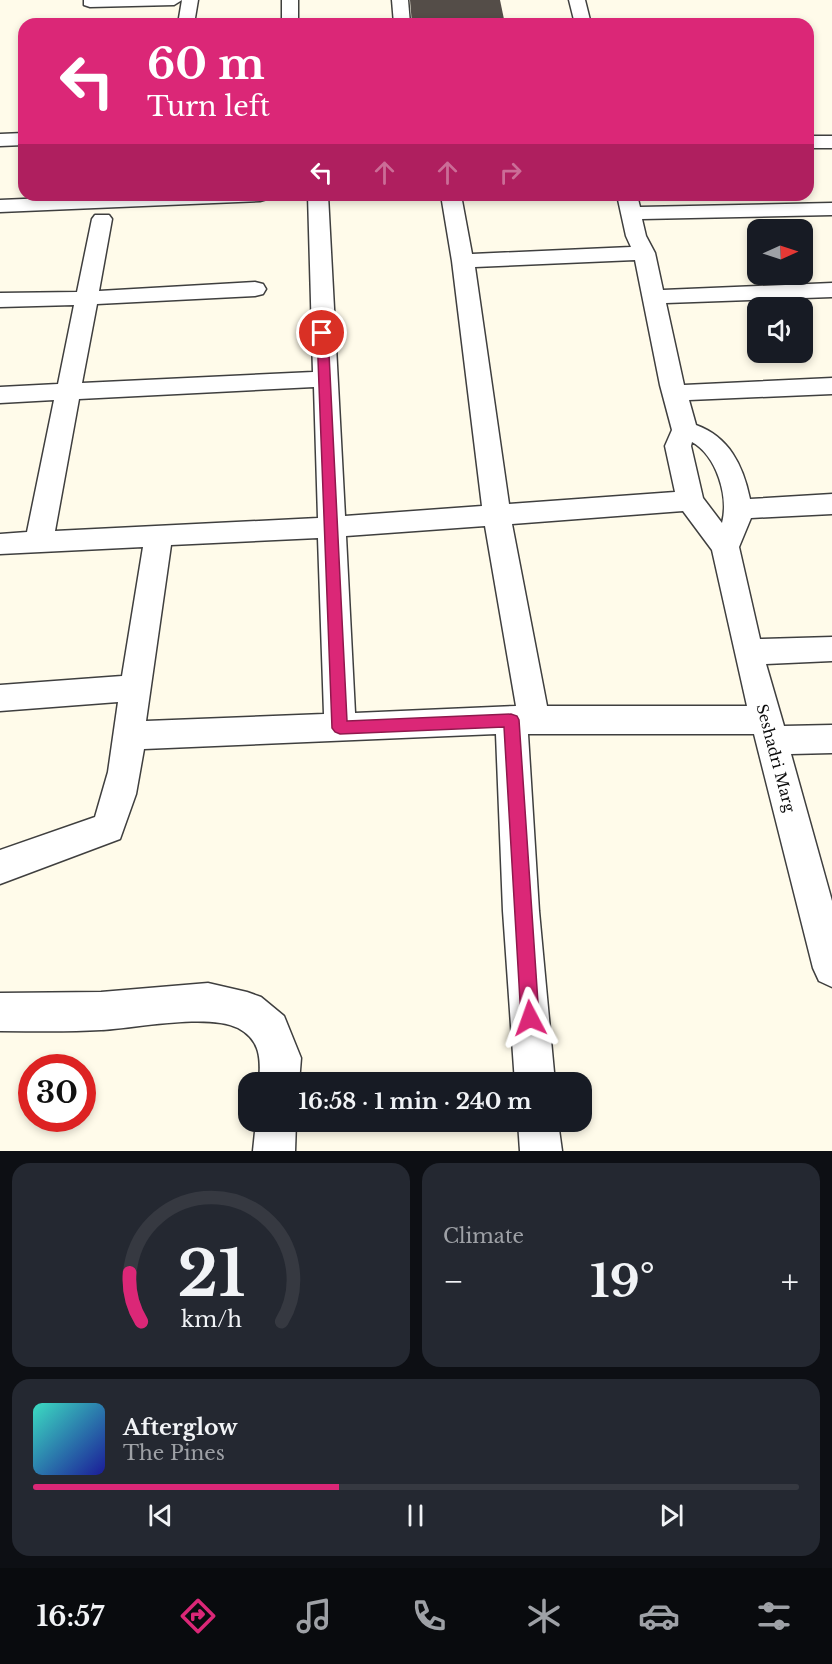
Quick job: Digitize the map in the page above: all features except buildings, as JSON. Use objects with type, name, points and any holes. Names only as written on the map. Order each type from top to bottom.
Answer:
[{"type":"street","points":[[89,5],[174,0]]},
{"type":"street","points":[[187,18],[190,0]]},
{"type":"street","points":[[290,0],[290,18]]},
{"type":"street","points":[[400,0],[402,18]]},
{"type":"street","points":[[577,0],[582,18]]},
{"type":"street","points":[[0,140],[18,139]]},
{"type":"street","points":[[814,142],[832,142]]},
{"type":"street","points":[[0,206],[118,201]]},
{"type":"street","points":[[318,201],[340,728]]},
{"type":"street","points":[[452,201],[463,261],[523,721],[521,911],[534,1072]]},
{"type":"street","points":[[629,204],[832,209]]},
{"type":"street","name":"Seshadri Marg","points":[[629,204],[636,236],[645,253],[653,297],[685,430],[678,446],[690,501],[725,547],[748,652],[769,730],[826,921],[832,968]]},
{"type":"street","points":[[39,542],[102,219]]},
{"type":"street","points":[[463,261],[645,253]]},
{"type":"street","points":[[0,300],[255,289]]},
{"type":"street","points":[[653,297],[832,290]]},
{"type":"street","points":[[0,395],[324,379]]},
{"type":"street","points":[[675,393],[832,386]]},
{"type":"street","points":[[685,430],[710,441],[722,459],[735,491],[739,509],[736,524],[725,547]]},
{"type":"street","points":[[0,544],[497,517],[690,501]]},
{"type":"street","points":[[739,509],[832,504]]},
{"type":"street","points":[[0,867],[108,828],[121,796],[159,536]]},
{"type":"street","points":[[748,652],[832,649]]},
{"type":"street","points":[[0,698],[136,688]]},
{"type":"street","points":[[128,736],[523,721],[769,730],[832,739]]},
{"type":"street","points":[[0,1012],[101,1011],[208,1002],[247,1011],[270,1030],[280,1058],[279,1072]]},
{"type":"street","points":[[274,1151],[275,1132]]},
{"type":"street","points":[[539,1132],[541,1151]]},
{"type":"route","points":[[322,333],[340,728],[511,720],[521,911],[530,1018]]}]
